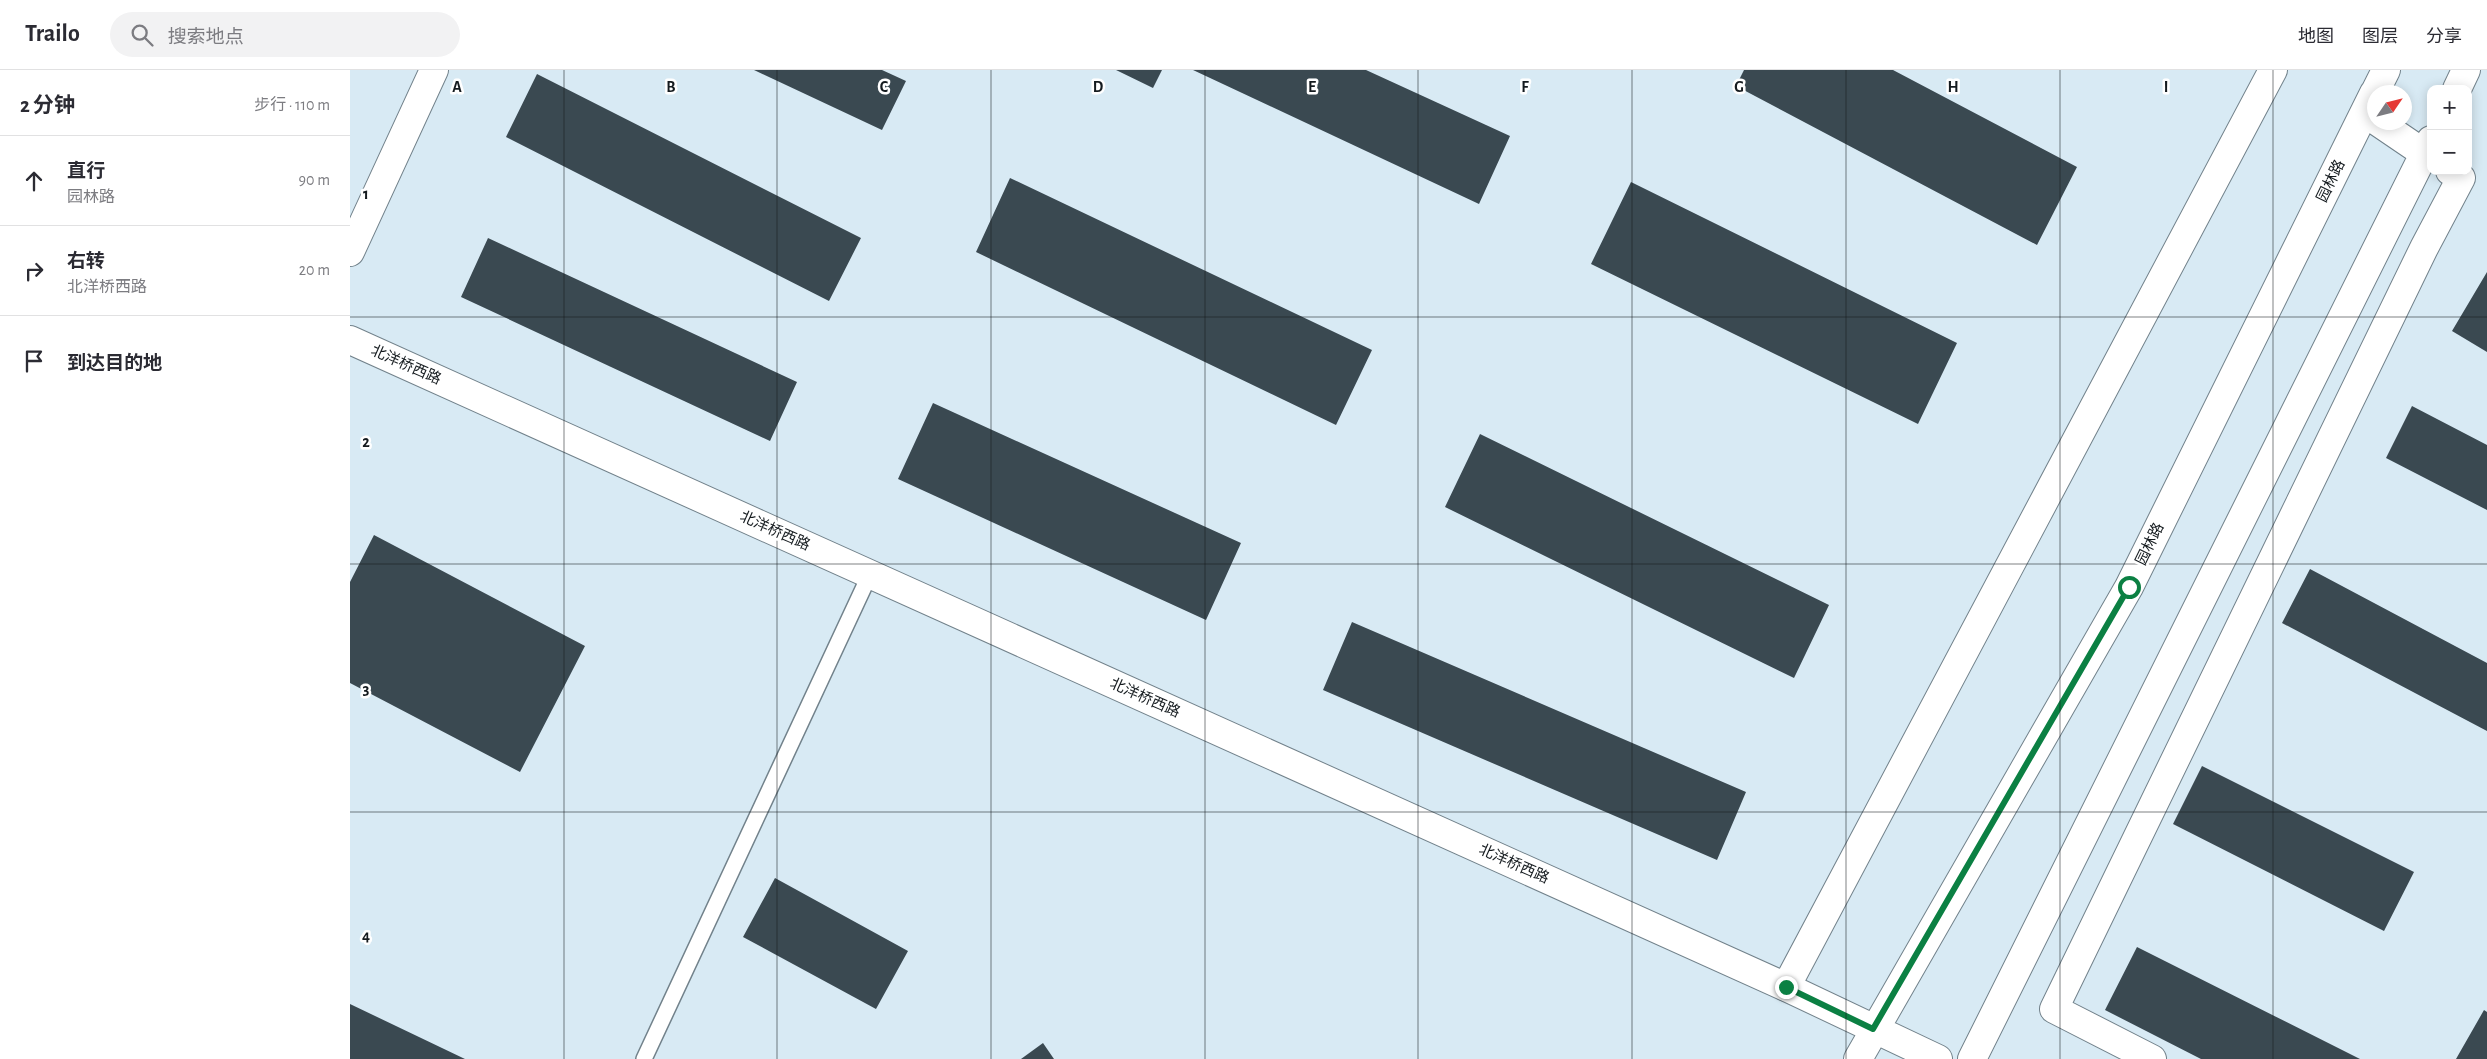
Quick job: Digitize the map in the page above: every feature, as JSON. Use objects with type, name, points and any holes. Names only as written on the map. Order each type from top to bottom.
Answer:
[{"type":"street","points":[[350,252],[434,70]]},
{"type":"street","points":[[1786,987],[2274,70]]},
{"type":"street","name":"园林路","points":[[2381,85],[2386,70]]},
{"type":"street","points":[[2459,85],[2466,70]]},
{"type":"street","name":"园林路","points":[[1858,1059],[1873,1029],[2129,587],[2367,120]]},
{"type":"street","points":[[2402,130],[2427,149]]},
{"type":"street","points":[[1972,1059],[2427,155]]},
{"type":"street","points":[[2152,1059],[2054,1009],[2424,248],[2461,178],[2456,175]]},
{"type":"street","name":"北洋桥西路","points":[[350,340],[1786,987],[1938,1059]]},
{"type":"lane","points":[[644,1059],[870,574]]},
{"type":"building","points":[[754,70],[882,70],[906,81],[882,130]]},
{"type":"building","points":[[1116,70],[1162,70],[1153,88]]},
{"type":"building","points":[[1193,70],[1366,70],[1510,136],[1479,204]]},
{"type":"building","points":[[1744,70],[1893,70],[2077,167],[2037,245],[1736,86]]},
{"type":"building","points":[[537,74],[861,238],[829,301],[506,137]]},
{"type":"building","points":[[1010,178],[1372,350],[1336,425],[976,252]]},
{"type":"building","points":[[1631,182],[1957,343],[1918,424],[1591,264]]},
{"type":"building","points":[[488,238],[797,382],[770,441],[461,297]]},
{"type":"building","points":[[2487,272],[2487,352],[2452,331]]},
{"type":"building","points":[[933,403],[1241,543],[1206,620],[898,479]]},
{"type":"building","points":[[2412,406],[2487,445],[2487,510],[2386,458]]},
{"type":"building","points":[[1480,434],[1829,605],[1794,678],[1445,507]]},
{"type":"building","points":[[374,535],[585,646],[520,772],[350,683],[350,582]]},
{"type":"building","points":[[2310,569],[2487,663],[2487,731],[2282,623]]},
{"type":"building","points":[[1352,622],[1746,792],[1717,860],[1323,690]]},
{"type":"building","points":[[2202,766],[2414,872],[2384,931],[2173,824]]},
{"type":"building","points":[[775,878],[908,951],[876,1009],[743,937]]},
{"type":"building","points":[[2137,947],[2360,1059],[2201,1059],[2105,1010]]},
{"type":"building","points":[[350,1004],[465,1059],[350,1059]]},
{"type":"building","points":[[2484,1010],[2487,1012],[2487,1059],[2456,1059]]},
{"type":"building","points":[[1043,1043],[1054,1059],[1021,1059]]},
{"type":"route","points":[[1786,987],[1873,1029],[2129,587]]}]
